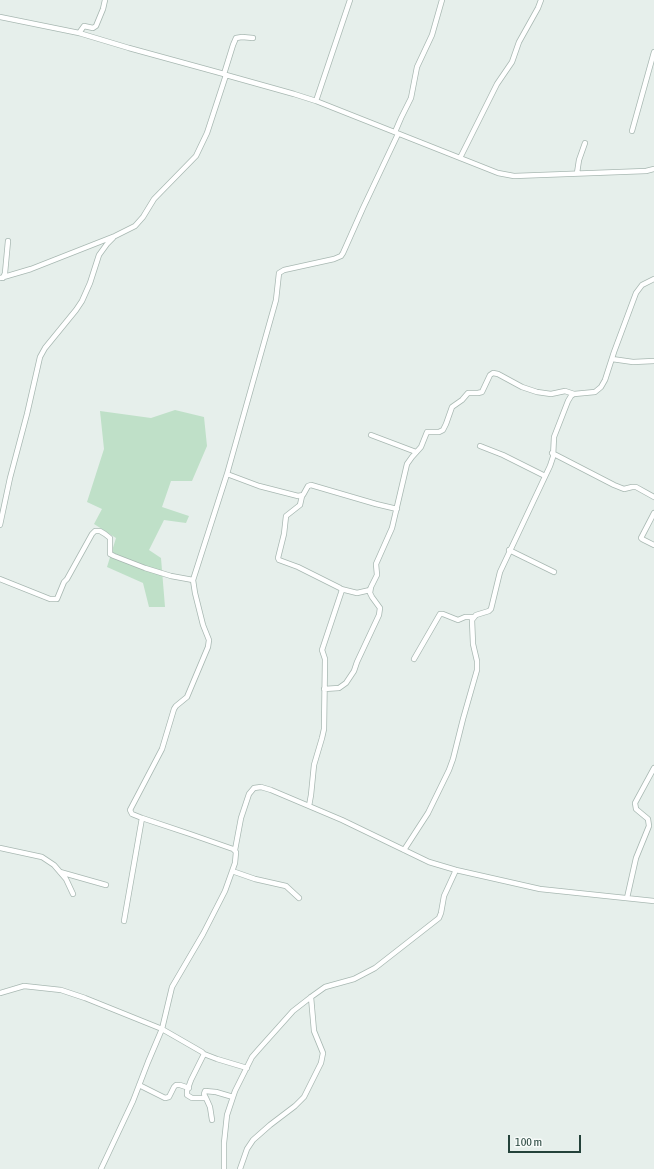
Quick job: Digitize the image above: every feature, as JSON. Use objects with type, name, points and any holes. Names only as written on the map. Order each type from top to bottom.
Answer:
[{"type":"street","points":[[79,33],[84,26],[93,28],[96,26],[105,0]]},
{"type":"street","points":[[316,101],[350,0]]},
{"type":"street","points":[[235,850],[132,814],[130,808],[162,749],[174,709],[187,697],[209,644],[208,634],[203,624],[193,580],[227,474],[276,300],[279,273],[284,270],[334,259],[341,256],[344,252],[411,98],[417,67],[432,35],[442,0]]},
{"type":"street","points":[[460,158],[497,84],[512,62],[519,42],[541,0]]},
{"type":"street","points":[[0,17],[79,33],[294,94],[316,101],[498,173],[507,175],[646,171],[654,169]]},
{"type":"street","points":[[1,278],[31,269],[115,236],[135,226],[154,199],[196,156],[207,133],[236,38],[253,38]]},
{"type":"street","points":[[632,131],[654,52]]},
{"type":"street","points":[[577,173],[579,160],[585,143]]},
{"type":"street","points":[[0,526],[10,478],[44,350],[82,301],[90,283],[99,255],[115,236]]},
{"type":"street","points":[[1,278],[5,273],[8,241]]},
{"type":"street","points":[[397,508],[311,484],[302,496],[300,505],[286,516],[284,534],[278,558],[279,560],[298,567],[341,589],[357,594],[370,590],[377,575],[377,562],[392,528],[397,508],[405,469],[409,460],[421,447],[427,432],[439,432],[443,430],[452,407],[462,400],[468,393],[482,392],[490,375],[493,373],[537,392],[554,394],[565,391],[574,394],[595,392],[598,390],[605,380],[636,292],[642,285],[654,279]]},
{"type":"street","points":[[612,359],[633,362],[654,361]]},
{"type":"street","points":[[404,850],[428,813],[453,759],[464,712],[477,670],[477,661],[473,644],[472,625],[474,617],[476,614],[489,611],[491,608],[500,572],[551,462],[552,444],[556,430],[570,396],[574,394]]},
{"type":"street","points":[[371,435],[416,452]]},
{"type":"street","points":[[480,446],[503,455],[545,476]]},
{"type":"street","points":[[552,453],[614,485],[624,489],[632,487],[636,488],[654,497]]},
{"type":"street","points":[[227,474],[258,486],[302,496]]},
{"type":"street","points":[[654,512],[642,538],[654,545]]},
{"type":"street","points":[[0,579],[50,599],[56,599],[64,582],[92,534],[95,532],[100,532],[110,538],[110,554],[151,570],[171,576],[193,580]]},
{"type":"street","points":[[509,550],[554,572]]},
{"type":"street","points":[[309,806],[314,765],[324,732],[325,659],[322,648],[341,593],[341,589]]},
{"type":"street","points":[[324,689],[342,687],[354,671],[379,615],[380,608],[372,597],[370,589]]},
{"type":"street","points":[[414,659],[440,614],[458,620],[465,617],[474,617]]},
{"type":"street","points":[[627,898],[636,858],[649,826],[648,819],[636,809],[635,802],[654,768]]},
{"type":"street","points":[[101,1169],[133,1101],[162,1029],[172,987],[206,928],[225,891],[236,858],[235,850],[241,818],[250,794],[254,788],[258,786],[342,820],[429,862],[456,870],[540,889],[654,901]]},
{"type":"street","points":[[124,921],[142,818]]},
{"type":"street","points":[[0,848],[42,857],[54,865],[66,879],[73,894]]},
{"type":"street","points":[[224,1169],[224,1143],[227,1115],[235,1091],[252,1057],[293,1011],[311,997],[325,987],[354,979],[375,968],[438,918],[442,913],[444,896],[456,870]]},
{"type":"street","points":[[232,871],[255,879],[286,886],[299,898]]},
{"type":"street","points":[[60,872],[106,885]]},
{"type":"street","points":[[0,993],[24,986],[61,990],[162,1029],[204,1054],[247,1068]]},
{"type":"street","points":[[240,1169],[247,1148],[253,1140],[304,1097],[321,1063],[323,1053],[314,1031],[311,997]]},
{"type":"street","points":[[204,1054],[188,1088],[187,1095],[188,1097],[192,1098],[206,1098]]},
{"type":"street","points":[[139,1085],[160,1097],[165,1098],[169,1097],[176,1085],[180,1084],[188,1088]]},
{"type":"street","points":[[212,1120],[210,1106],[205,1092],[216,1092],[233,1097]]},
{"type":"green space","points":[[175,410],[204,417],[207,446],[192,481],[171,481],[162,507],[189,516],[186,523],[164,520],[149,550],[161,558],[165,607],[149,607],[143,583],[107,567],[116,538],[94,524],[102,509],[87,502],[104,449],[100,411],[151,418]]}]
